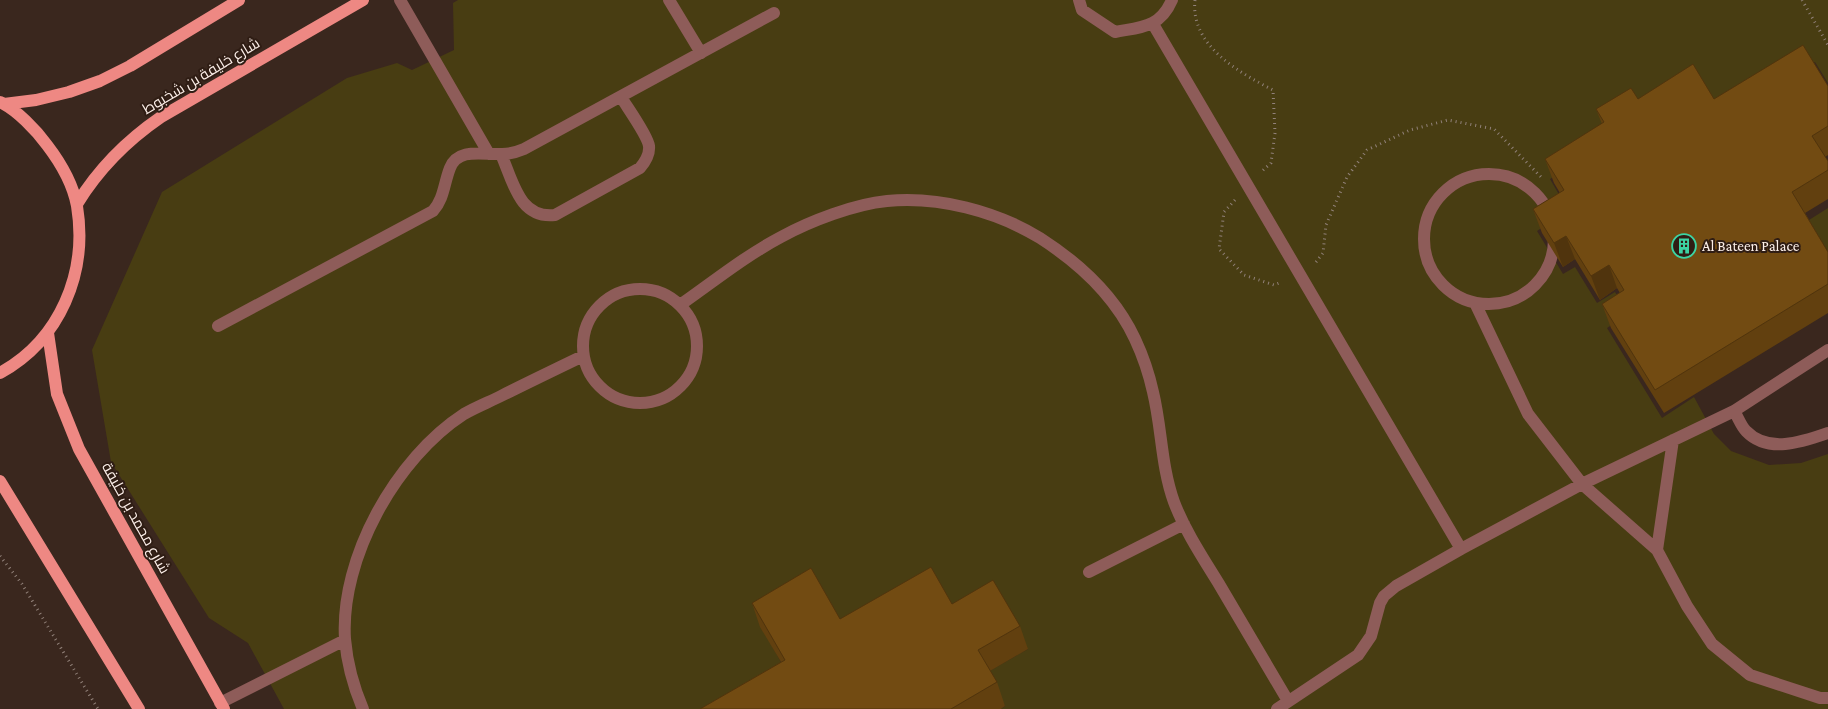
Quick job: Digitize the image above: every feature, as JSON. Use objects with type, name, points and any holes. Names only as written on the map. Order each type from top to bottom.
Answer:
[{"type":"main road","points":[[2,103],[44,98],[69,92],[100,81],[130,66],[239,0]]},
{"type":"main road","name":"شارع خليفة بن شخبوط","points":[[77,204],[105,164],[141,131],[161,117],[363,0]]},
{"type":"main road","points":[[0,373],[17,364],[48,333],[70,294],[80,249],[77,204],[62,164],[37,130],[2,103]]},
{"type":"main road","name":"شارع محمد بن خليفة","points":[[48,333],[57,394],[79,449],[222,706]]},
{"type":"main road","points":[[0,481],[139,709]]},
{"type":"lane","points":[[400,0],[495,154],[522,203],[537,214],[555,215],[640,168],[645,162],[648,154],[648,142],[621,97]]},
{"type":"lane","points":[[669,0],[701,53]]},
{"type":"lane","points":[[1079,0],[1082,10],[1115,32],[1153,24],[1168,9],[1172,0]]},
{"type":"lane","points":[[218,326],[433,211],[442,198],[453,163],[464,155],[495,154],[524,149],[774,13]]},
{"type":"lane","points":[[1153,24],[1461,549]]},
{"type":"lane","points":[[1476,305],[1514,301],[1543,278],[1556,242],[1547,205],[1520,179],[1483,172],[1448,186],[1426,217],[1424,255],[1443,288],[1476,305],[1528,414],[1582,484],[1656,550],[1687,606],[1712,644],[1750,675],[1820,698],[1828,698]]},
{"type":"lane","points":[[680,305],[782,236],[815,221],[850,209],[886,201],[946,204],[976,210],[1005,220],[1049,244],[1080,267],[1101,288],[1119,311],[1129,328],[1146,364],[1151,383],[1167,481],[1184,524],[1288,701]]},
{"type":"lane","points":[[641,289],[656,291],[680,305],[689,317],[695,330],[697,344],[696,359],[691,372],[683,384],[672,394],[660,401],[631,404],[617,400],[594,382],[587,370],[583,356],[583,341],[586,327],[592,314],[602,303],[614,295],[627,290],[641,289]]},
{"type":"lane","points":[[1277,709],[1358,655],[1368,643],[1380,603],[1390,590],[1461,549],[1582,484],[1734,411],[1828,350]]},
{"type":"lane","points":[[363,709],[351,671],[346,640],[346,611],[359,554],[383,502],[400,476],[419,453],[440,432],[465,413],[583,356]]},
{"type":"lane","points":[[1734,411],[1746,431],[1762,443],[1796,444],[1828,433]]},
{"type":"lane","points":[[1656,550],[1673,440]]},
{"type":"lane","points":[[1089,572],[1184,524]]},
{"type":"lane","points":[[222,706],[346,640]]},
{"type":"path","points":[[1196,0],[1194,13],[1203,39],[1239,72],[1273,90],[1275,133],[1271,163],[1248,184],[1224,212],[1219,249],[1244,275],[1274,285],[1303,277],[1323,253],[1326,225],[1347,177],[1368,150],[1410,130],[1448,120],[1494,129],[1542,178]]},
{"type":"path","points":[[1802,0],[1828,45]]},
{"type":"path","points":[[0,556],[22,584],[98,709]]},
{"type":"shaded area","points":[[458,0],[1828,0],[1828,83],[1815,62],[1724,119],[1606,145],[1550,179],[1568,210],[1537,231],[1563,274],[1575,267],[1597,303],[1615,292],[1628,314],[1607,328],[1662,418],[1694,397],[1714,434],[1731,451],[1769,465],[1801,463],[1828,454],[1828,709],[1001,709],[1005,706],[986,673],[1028,649],[849,643],[761,626],[793,684],[750,709],[284,709],[248,643],[209,618],[111,462],[92,350],[162,192],[347,78],[397,63],[412,70],[454,50],[453,3]]},
{"type":"shaded area","points":[[1828,208],[1828,252],[1809,220]]},
{"type":"building","name":"Al Bateen Palace","points":[[1803,45],[1828,86],[1828,126],[1812,136],[1828,161],[1828,170],[1792,192],[1828,252],[1828,284],[1655,390],[1602,304],[1624,290],[1609,265],[1591,276],[1566,236],[1554,243],[1533,209],[1564,190],[1545,159],[1604,122],[1596,109],[1631,88],[1638,99],[1693,64],[1714,99]]},
{"type":"building","points":[[931,567],[952,604],[993,580],[1020,626],[978,650],[997,682],[951,709],[700,709],[785,660],[752,603],[811,568],[840,619]]},
{"type":"place","name":"Al Bateen Palace","points":[[1684,246]]}]
